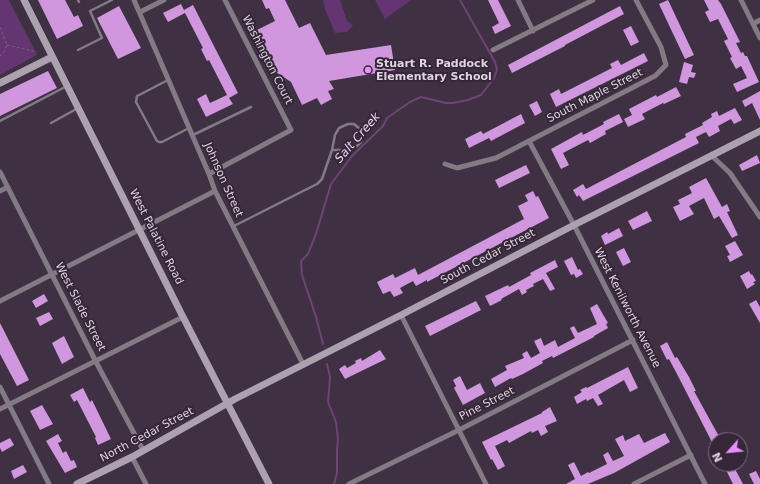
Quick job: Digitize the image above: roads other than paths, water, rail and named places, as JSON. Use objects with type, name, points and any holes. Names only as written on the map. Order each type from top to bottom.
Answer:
[{"type":"street","name":"West Palatine Road","points":[[24,0],[183,317],[269,484]]},
{"type":"street","name":"Johnson Street","points":[[134,0],[193,135],[215,191],[303,364]]},
{"type":"street","points":[[140,12],[164,0]]},
{"type":"street","name":"Washington Court","points":[[209,174],[292,130],[225,0]]},
{"type":"street","points":[[518,0],[533,31]]},
{"type":"street","points":[[493,50],[593,0]]},
{"type":"street","name":"South Maple Street","points":[[445,164],[457,168],[496,158],[656,76],[666,65],[661,47],[636,0]]},
{"type":"street","points":[[741,0],[760,38]]},
{"type":"street","points":[[753,24],[760,20]]},
{"type":"street","points":[[0,83],[52,57]]},
{"type":"street","name":"South Cedar Street","points":[[227,403],[760,131]]},
{"type":"street","name":"West Kenilworth Avenue","points":[[529,141],[574,225],[705,484]]},
{"type":"street","points":[[712,156],[730,173],[760,217]]},
{"type":"street","name":"West Slade Street","points":[[0,172],[53,274],[96,362],[143,450]]},
{"type":"street","points":[[0,191],[8,187]]},
{"type":"street","points":[[0,301],[215,191]]},
{"type":"street","points":[[401,315],[486,484]]},
{"type":"street","points":[[0,409],[183,317]]},
{"type":"street","name":"Pine Street","points":[[349,484],[459,430],[633,340]]},
{"type":"street","points":[[0,387],[49,484]]},
{"type":"street","name":"North Cedar Street","points":[[77,484],[132,457],[227,403]]},
{"type":"street","points":[[634,484],[690,455]]},
{"type":"street","points":[[132,457],[146,484]]},
{"type":"lane","points":[[78,50],[102,38],[90,11],[112,0]]},
{"type":"lane","points":[[169,79],[137,96],[136,102],[157,141],[162,142],[190,128]]},
{"type":"lane","points":[[0,121],[67,86]]},
{"type":"lane","points":[[193,135],[251,107]]},
{"type":"lane","points":[[51,123],[78,108]]},
{"type":"lane","points":[[233,227],[317,184],[322,178],[332,150],[335,135],[339,128],[348,124],[354,124],[360,129],[362,136],[361,142],[357,146],[342,150],[332,150]]},
{"type":"waterway","name":"Salt Creek","points":[[323,344],[302,275],[301,261],[308,254],[316,234],[331,184],[352,156],[383,126],[387,118],[410,102],[421,97],[446,103],[468,100],[481,95],[494,78],[497,70],[495,62],[460,0]]},
{"type":"waterway","name":"Salt Creek","points":[[327,364],[330,377],[328,402],[336,422],[338,439],[337,473],[334,484]]},
{"type":"place","name":"Stuart R. Paddock Elementary School","points":[[368,70]]}]
